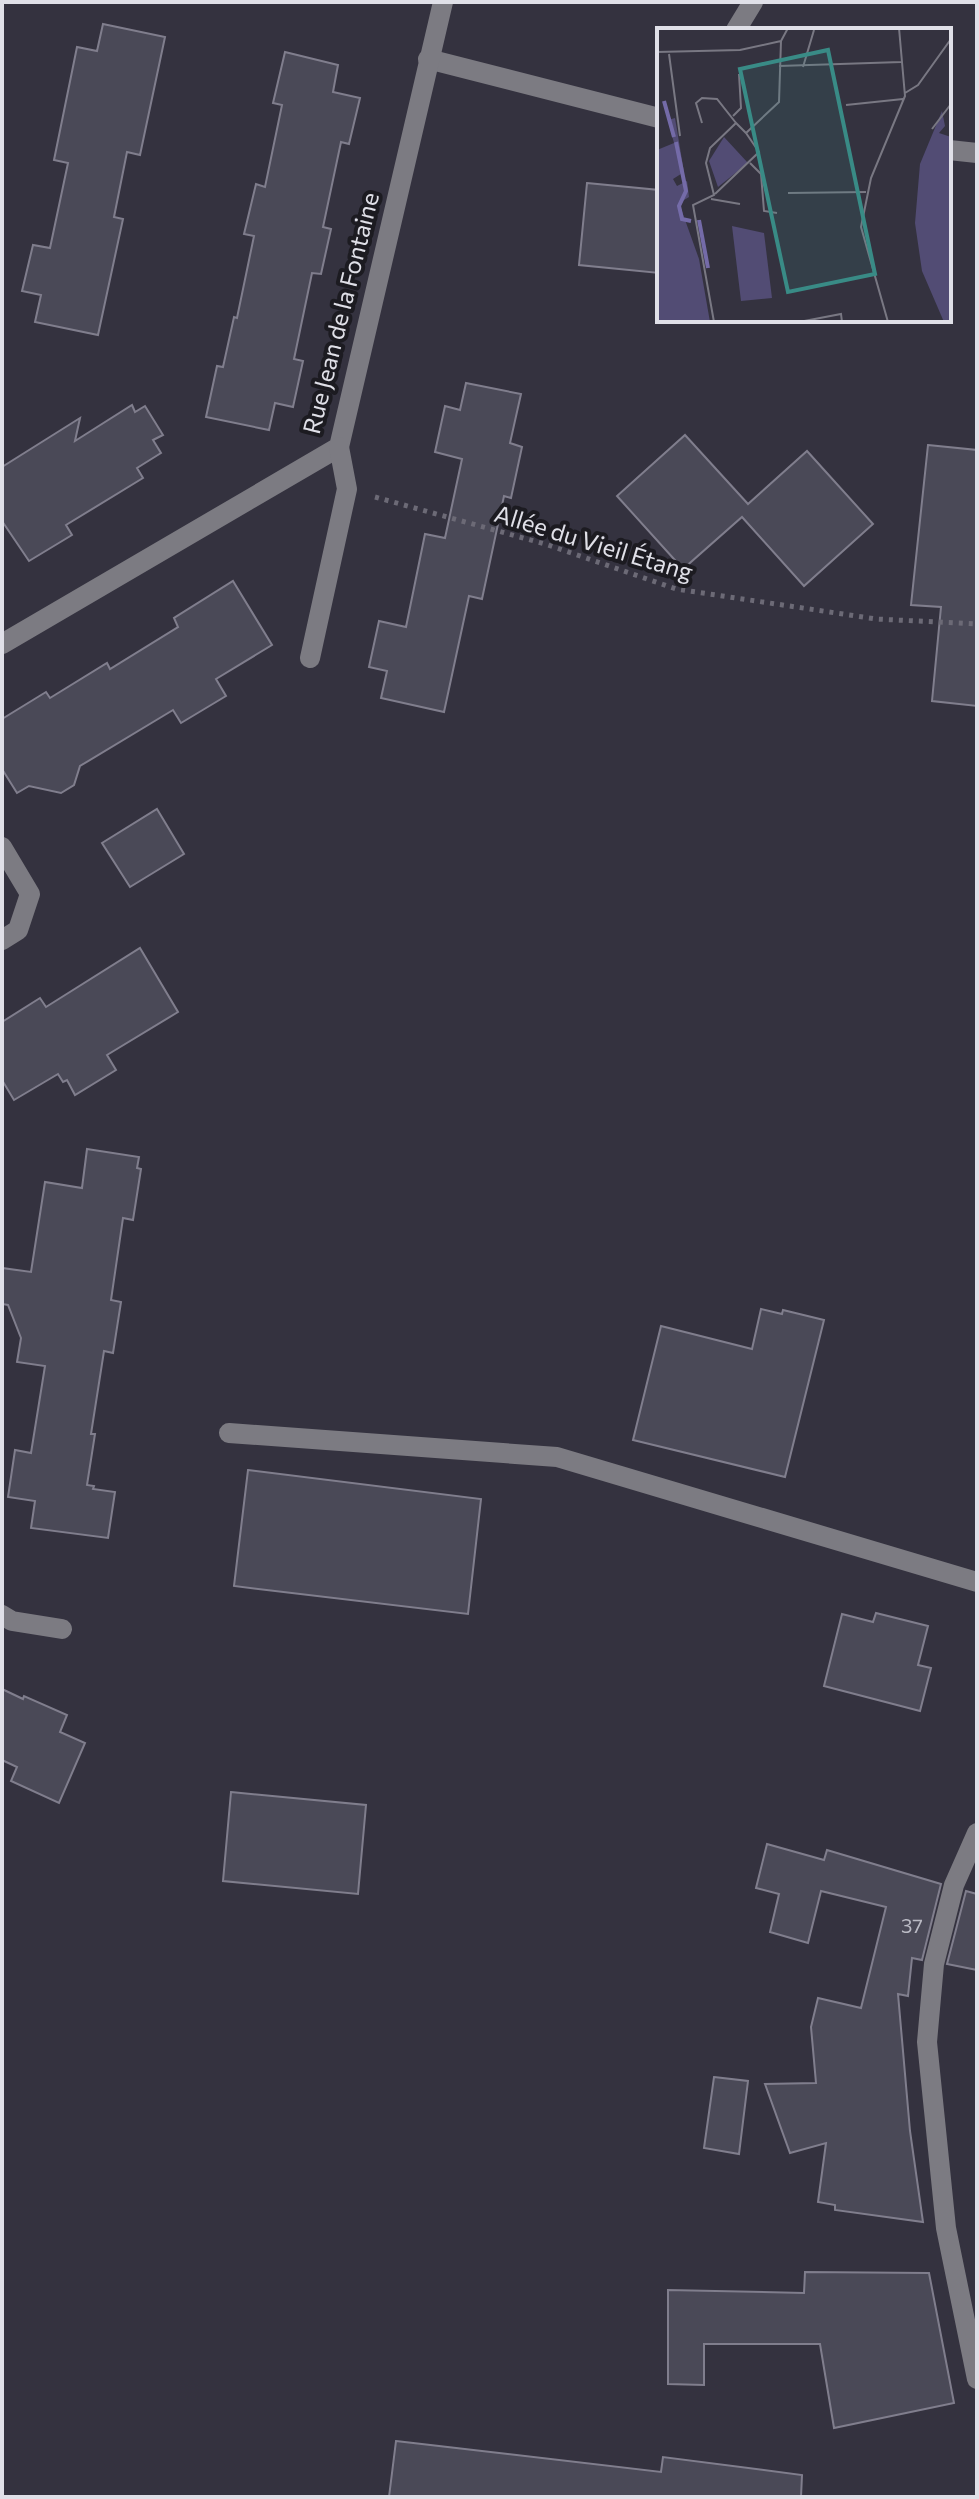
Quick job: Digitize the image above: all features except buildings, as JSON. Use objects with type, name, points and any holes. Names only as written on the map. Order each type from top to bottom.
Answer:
[{"type":"street","name":"Rue Jean de la Fontaine","points":[[2,644],[339,447],[443,2]]},
{"type":"street","points":[[737,28],[753,2]]},
{"type":"street","points":[[428,59],[657,117]]},
{"type":"street","points":[[951,150],[977,153]]},
{"type":"street","points":[[310,658],[347,489],[339,447]]},
{"type":"street","points":[[2,847],[30,894],[18,930],[2,940]]},
{"type":"street","points":[[229,1433],[557,1457],[977,1582]]},
{"type":"street","points":[[2,1615],[12,1621],[62,1629]]},
{"type":"street","points":[[977,1833],[954,1885],[934,1964],[927,2042],[946,2228],[977,2379]]},
{"type":"path","name":"Allée du Vieil Étang","points":[[347,489],[545,544],[676,589],[876,619],[977,624]]}]
